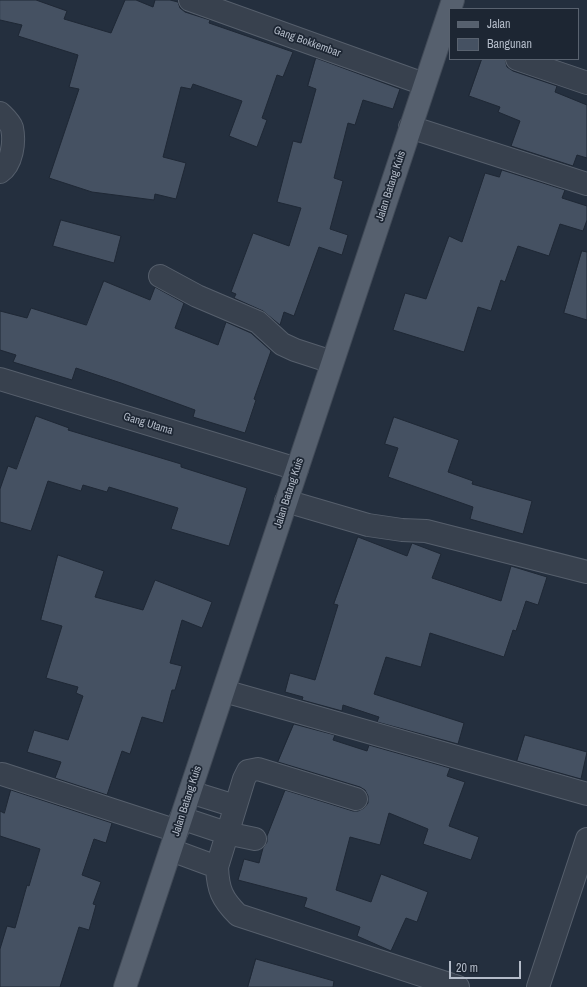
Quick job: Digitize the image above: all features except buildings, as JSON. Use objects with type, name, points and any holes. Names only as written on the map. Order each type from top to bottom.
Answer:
[{"type":"main road","name":"Jalan Batang Kuis","points":[[125,987],[176,833],[213,799],[224,691],[424,84],[446,35],[449,20]]},
{"type":"street","name":"Gang Bokkembar","points":[[190,0],[424,84]]},
{"type":"street","points":[[520,60],[587,83]]},
{"type":"street","points":[[0,113],[10,124],[12,138],[10,162],[0,172]]},
{"type":"street","points":[[410,128],[587,184]]},
{"type":"street","points":[[160,276],[197,296],[258,322],[282,344],[295,350],[332,362]]},
{"type":"street","name":"Gang Utama","points":[[0,379],[297,469]]},
{"type":"street","points":[[286,501],[368,525],[402,530],[426,531],[587,572]]},
{"type":"street","points":[[224,691],[587,794]]},
{"type":"street","points":[[356,799],[258,769],[248,771],[213,799],[217,830],[218,885],[226,903],[238,915],[458,987]]},
{"type":"street","points":[[2,774],[176,833],[217,867]]},
{"type":"street","points":[[176,833],[217,830],[255,838]]},
{"type":"street","points":[[538,987],[587,839]]}]
